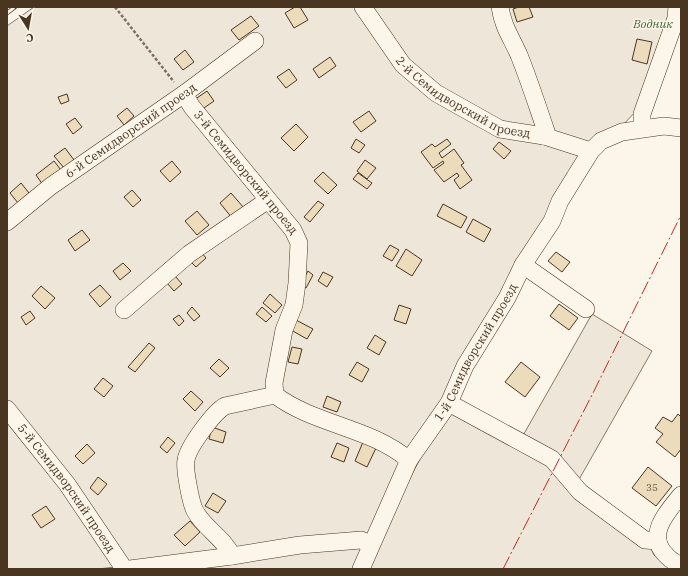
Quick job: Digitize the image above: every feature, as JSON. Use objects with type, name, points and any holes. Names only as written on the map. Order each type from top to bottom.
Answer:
[{"type":"street","name":"2-й Семидворский проезд","points":[[363,7],[403,65],[436,94],[500,129],[596,146]]},
{"type":"street","points":[[500,7],[503,24],[518,54],[535,98],[546,131],[544,136]]},
{"type":"street","points":[[642,128],[642,114],[676,18],[677,7]]},
{"type":"street","name":"6-й Семидворский проезд","points":[[7,222],[51,186],[184,94],[255,41]]},
{"type":"street","name":"3-й Семидворский проезд","points":[[184,94],[192,107],[293,230],[299,243],[294,306],[284,330],[274,383],[275,396]]},
{"type":"street","points":[[596,146],[622,132],[664,126],[681,128]]},
{"type":"street","name":"1-й Семидворский проезд","points":[[361,569],[370,544],[409,460],[449,403],[465,366],[507,298],[523,265],[552,221],[560,200],[596,146]]},
{"type":"street","points":[[124,310],[189,254],[268,200]]},
{"type":"street","points":[[523,265],[586,309]]},
{"type":"street","points":[[232,556],[228,548],[207,527],[195,510],[186,459],[203,429],[218,410],[225,406],[275,396],[289,406],[372,437],[409,460]]},
{"type":"street","points":[[449,403],[552,459],[580,492],[645,540],[658,541]]},
{"type":"street","name":"5-й Семидворский проезд","points":[[7,409],[67,484],[121,564],[122,569]]},
{"type":"street","points":[[681,495],[659,526],[658,541],[665,555],[681,566]]},
{"type":"street","points":[[130,569],[232,556],[300,545],[362,540],[370,544]]},
{"type":"path","points":[[115,7],[184,94]]},
{"type":"green space","name":"Водник","points":[[34,7],[673,7],[637,110],[622,126],[580,154],[445,398],[410,449],[404,449],[279,392],[303,242],[195,107],[195,91],[7,218],[7,26]]},
{"type":"green space","points":[[169,105],[184,105],[291,233],[292,284],[268,390],[224,403],[180,461],[223,552],[127,563],[7,404],[7,225]]},
{"type":"green space","points":[[592,314],[652,351],[577,483],[646,538],[654,555],[673,569],[370,569],[396,507],[416,467],[426,448],[451,410],[521,439]]},
{"type":"green space","points":[[269,401],[396,454],[401,468],[370,531],[366,534],[242,548],[232,545],[198,509],[191,467],[207,427],[218,414]]},
{"type":"green space","points":[[7,414],[65,488],[115,567],[98,569],[7,569]]},
{"type":"green space","points":[[361,548],[356,569],[172,569],[301,552]]},
{"type":"building","points":[[295,7],[300,7],[308,20],[294,28],[285,13]]},
{"type":"building","points":[[519,7],[529,7],[533,17],[517,22],[513,9]]},
{"type":"building","points":[[251,16],[259,26],[239,40],[231,30]]},
{"type":"building","points":[[637,39],[652,42],[647,64],[632,60]]},
{"type":"building","points":[[185,50],[194,62],[183,70],[174,59]]},
{"type":"building","points":[[330,57],[336,66],[319,78],[313,69]]},
{"type":"building","points":[[289,69],[297,80],[286,88],[277,77]]},
{"type":"building","points":[[207,91],[214,101],[201,110],[194,100]]},
{"type":"building","points":[[67,94],[69,101],[61,104],[58,97]]},
{"type":"building","points":[[127,108],[134,116],[124,125],[117,116]]},
{"type":"building","points":[[369,111],[376,121],[361,132],[353,122]]},
{"type":"building","points":[[75,118],[82,127],[73,134],[66,124]]},
{"type":"building","points":[[296,124],[308,137],[294,151],[281,138]]},
{"type":"building","points":[[356,139],[365,145],[359,153],[351,148]]},
{"type":"building","points":[[447,139],[451,144],[439,153],[442,158],[454,149],[464,163],[461,165],[472,180],[460,189],[454,180],[459,176],[457,173],[444,182],[434,170],[444,163],[443,161],[433,168],[421,152],[432,144],[435,147]]},
{"type":"building","points":[[499,142],[511,151],[504,159],[493,149]]},
{"type":"building","points":[[65,148],[74,160],[64,168],[54,156]]},
{"type":"building","points":[[365,160],[376,168],[367,179],[357,171]]},
{"type":"building","points":[[54,161],[61,170],[43,185],[36,175]]},
{"type":"building","points":[[172,161],[181,172],[170,182],[160,171]]},
{"type":"building","points":[[323,172],[337,185],[328,194],[314,181]]},
{"type":"building","points":[[358,173],[372,183],[367,189],[353,179]]},
{"type":"building","points":[[21,183],[29,193],[18,203],[10,193]]},
{"type":"building","points":[[132,190],[141,200],[133,207],[124,197]]},
{"type":"building","points":[[231,193],[244,208],[232,218],[220,203]]},
{"type":"building","points":[[318,201],[324,205],[310,222],[304,217]]},
{"type":"building","points":[[443,204],[467,217],[461,228],[437,216]]},
{"type":"building","points":[[197,211],[209,225],[197,235],[185,221]]},
{"type":"building","points":[[473,219],[491,229],[484,242],[466,232]]},
{"type":"building","points":[[82,230],[90,240],[75,251],[68,240]]},
{"type":"building","points":[[390,245],[399,250],[392,261],[383,256]]},
{"type":"building","points":[[406,249],[422,260],[412,276],[396,266]]},
{"type":"building","points":[[201,252],[206,258],[196,267],[190,261]]},
{"type":"building","points":[[556,252],[570,262],[562,272],[548,261]]},
{"type":"building","points":[[123,263],[131,271],[120,280],[113,271]]},
{"type":"building","points":[[308,271],[313,275],[306,288],[300,285]]},
{"type":"building","points":[[323,272],[333,277],[327,287],[318,281]]},
{"type":"building","points":[[175,276],[182,284],[174,291],[167,283]]},
{"type":"building","points":[[100,285],[111,297],[100,307],[89,294]]},
{"type":"building","points":[[41,286],[55,298],[45,309],[32,296]]},
{"type":"building","points":[[270,294],[282,305],[275,313],[263,303]]},
{"type":"building","points":[[559,304],[578,318],[569,330],[550,316]]},
{"type":"building","points":[[399,305],[411,309],[406,324],[394,320]]},
{"type":"building","points":[[192,307],[200,316],[194,321],[187,313]]},
{"type":"building","points":[[262,307],[272,316],[266,322],[256,314]]},
{"type":"building","points":[[30,311],[35,318],[26,325],[21,317]]},
{"type":"building","points":[[179,315],[184,321],[179,326],[173,319]]},
{"type":"building","points":[[296,320],[313,329],[307,339],[291,330]]},
{"type":"building","points":[[375,335],[386,342],[379,355],[367,348]]},
{"type":"building","points":[[149,343],[155,348],[135,372],[128,367]]},
{"type":"building","points":[[292,347],[302,349],[298,364],[288,362]]},
{"type":"building","points":[[219,359],[229,368],[220,377],[210,368]]},
{"type":"building","points":[[357,362],[369,369],[362,382],[349,375]]},
{"type":"building","points":[[521,362],[540,377],[525,397],[505,382]]},
{"type":"building","points":[[103,378],[113,386],[104,397],[94,389]]},
{"type":"building","points":[[191,391],[203,402],[195,411],[183,399]]},
{"type":"building","points":[[327,396],[341,402],[337,412],[323,407]]},
{"type":"building","points":[[678,414],[681,417],[681,449],[675,457],[656,442],[663,434],[655,428],[663,417],[672,422]]},
{"type":"building","points":[[212,427],[226,432],[223,443],[209,439]]},
{"type":"building","points":[[168,437],[175,443],[167,453],[160,447]]},
{"type":"building","points":[[363,442],[376,448],[367,467],[355,461]]},
{"type":"building","points":[[337,443],[349,448],[344,462],[331,457]]},
{"type":"building","points":[[87,444],[95,453],[83,464],[75,456]]},
{"type":"building","points":[[648,467],[672,486],[656,506],[632,488]]},
{"type":"building","points":[[98,477],[107,484],[98,495],[90,488]]},
{"type":"building","points":[[213,493],[226,501],[218,513],[205,506]]},
{"type":"building","points":[[46,506],[55,519],[41,528],[32,515]]},
{"type":"building","points":[[190,521],[200,532],[185,546],[174,535]]},
{"type":"railway","points":[[7,13],[15,7]]},
{"type":"power","points":[[503,569],[594,391],[681,215]]}]
